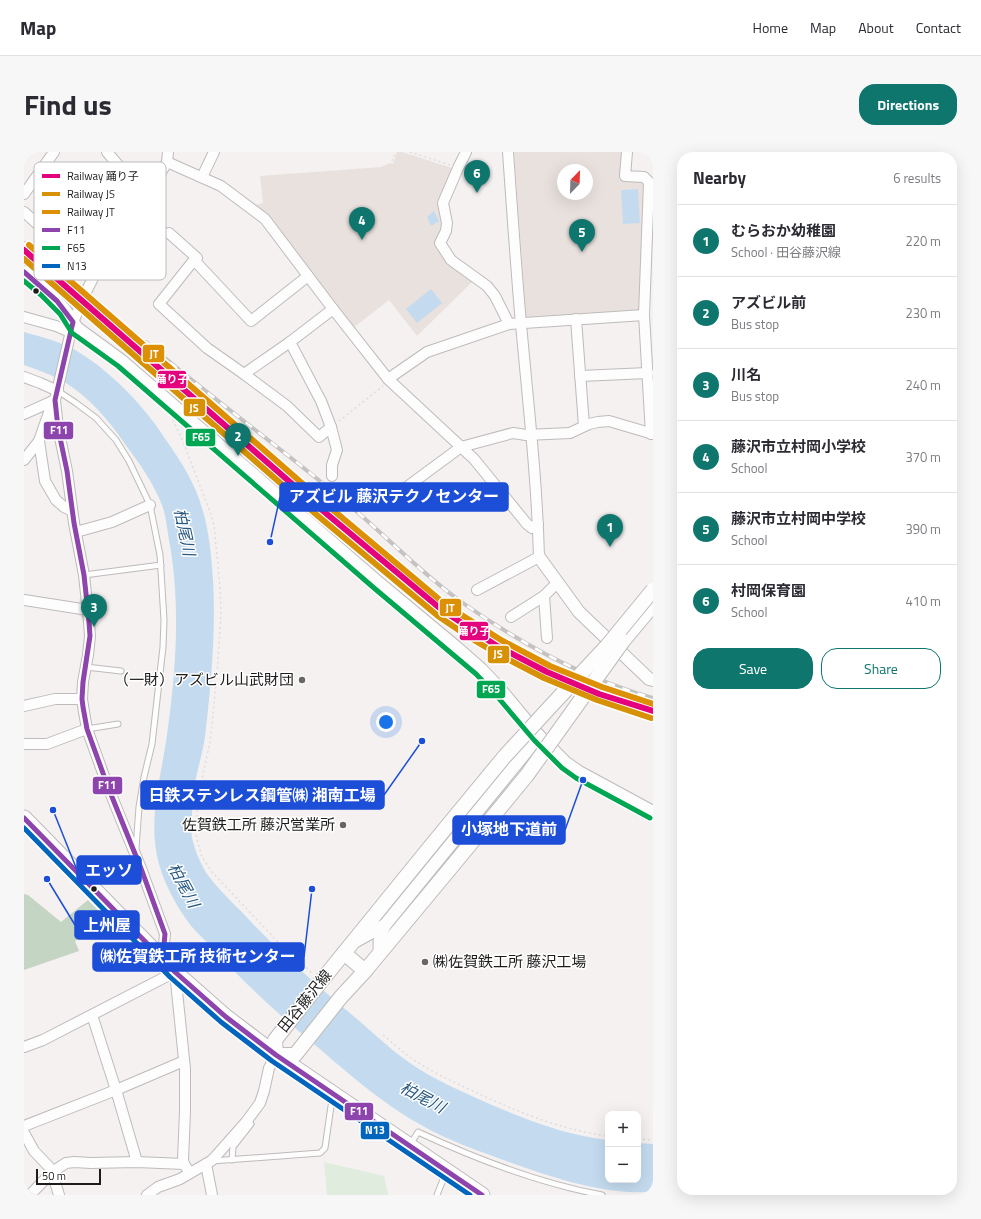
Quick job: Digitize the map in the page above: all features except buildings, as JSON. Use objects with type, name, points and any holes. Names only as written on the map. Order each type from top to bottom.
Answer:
[{"type":"main road","name":"田谷藤沢線","points":[[653,590],[607,646],[505,756],[322,980],[275,1040],[276,1055],[295,1055],[341,997],[380,954],[527,775],[614,654],[653,605]]},
{"type":"main road","points":[[24,818],[175,972],[226,1017],[276,1055],[482,1195]]},
{"type":"main road","points":[[348,948],[365,971]]},
{"type":"street","points":[[47,162],[54,152]]},
{"type":"street","points":[[107,152],[115,162]]},
{"type":"street","points":[[202,177],[214,152]]},
{"type":"street","points":[[466,152],[444,203],[447,223],[446,231],[440,243],[451,260],[487,286],[495,296],[509,324]]},
{"type":"street","points":[[508,152],[521,323],[532,435],[539,557],[579,612],[649,679],[653,680]]},
{"type":"street","points":[[384,503],[462,447],[513,433],[532,435],[570,433],[584,426],[609,421],[652,434],[644,315],[649,281],[649,182],[644,177],[625,176],[627,152]]},
{"type":"street","points":[[167,157],[221,186],[265,219],[388,380],[462,447],[479,465],[527,524],[532,528],[538,524]]},
{"type":"street","points":[[24,194],[34,180]]},
{"type":"street","points":[[24,212],[34,221]]},
{"type":"street","points":[[168,233],[197,258],[159,304],[207,348],[287,406],[318,437],[331,427]]},
{"type":"street","points":[[194,260],[251,321],[308,276]]},
{"type":"street","points":[[24,272],[46,290],[65,310],[71,330]]},
{"type":"street","points":[[24,460],[39,441],[56,395],[71,330],[93,280]]},
{"type":"street","points":[[244,374],[290,342],[333,309]]},
{"type":"street","points":[[388,380],[427,352],[509,324],[644,315]]},
{"type":"street","points":[[24,317],[71,330],[77,328],[122,361],[379,583],[482,669],[539,736],[566,763],[579,772],[653,812]]},
{"type":"street","points":[[576,319],[584,426]]},
{"type":"street","points":[[290,342],[318,395],[331,427],[337,450],[332,466],[332,476]]},
{"type":"street","points":[[580,376],[648,373]]},
{"type":"street","points":[[24,377],[40,383],[56,395],[58,428],[67,471],[72,511],[84,575],[88,610],[90,636],[82,699],[87,729],[165,934],[164,945],[157,953]]},
{"type":"street","points":[[24,414],[56,395]]},
{"type":"street","points":[[39,441],[45,481],[56,500],[64,507],[72,511]]},
{"type":"street","points":[[76,532],[112,522],[150,505]]},
{"type":"street","points":[[477,590],[539,557]]},
{"type":"street","points":[[511,617],[544,596],[557,583]]},
{"type":"street","points":[[544,596],[547,638]]},
{"type":"street","points":[[24,600],[88,610]]},
{"type":"street","points":[[24,706],[55,699],[82,699]]},
{"type":"street","points":[[24,744],[47,744],[87,729]]},
{"type":"street","points":[[380,954],[380,938],[384,925],[539,736]]},
{"type":"street","points":[[348,948],[384,925]]},
{"type":"street","points":[[24,1047],[43,1040],[175,972],[185,1069],[186,1111],[183,1160],[190,1173]]},
{"type":"street","points":[[92,1015],[137,1162]]},
{"type":"street","points":[[148,1195],[158,1187],[180,1178],[209,1163],[246,1122],[260,1103],[269,1068],[276,1055]]},
{"type":"street","points":[[24,1126],[116,1090],[184,1061]]},
{"type":"street","points":[[24,1133],[34,1151],[51,1169],[59,1195]]},
{"type":"street","points":[[30,1195],[52,1172],[66,1163],[137,1162],[184,1164]]},
{"type":"street","points":[[209,1163],[212,1195]]},
{"type":"lane","points":[[56,395],[76,403],[96,418],[116,440],[129,461],[153,514],[161,565],[164,620],[161,670],[152,744],[144,776],[139,807],[135,855]]},
{"type":"lane","points":[[84,575],[161,565]]},
{"type":"lane","points":[[86,668],[121,671]]},
{"type":"lane","points":[[87,729],[118,724]]},
{"type":"lane","points":[[209,1163],[320,1153],[325,1148],[331,1106],[336,1096]]},
{"type":"lane","points":[[232,1160],[233,1147],[251,1124]]},
{"type":"lane","points":[[410,1146],[418,1132],[464,1152],[530,1176],[602,1195]]},
{"type":"lane","points":[[437,1195],[447,1171]]},
{"type":"path","points":[[392,161],[396,152]]},
{"type":"path","points":[[410,152],[458,168]]},
{"type":"path","points":[[331,427],[388,380]]},
{"type":"path","points":[[171,416],[185,445],[214,525],[220,587],[221,614],[217,675],[210,742],[197,803],[196,834],[202,857],[212,872],[276,940],[305,967],[322,980]]},
{"type":"path","points":[[383,1035],[411,1058],[437,1074],[494,1101],[531,1116],[592,1134],[605,1136]]},
{"type":"path","points":[[641,1139],[653,1140]]},
{"type":"shaded area","points":[[397,152],[402,152],[452,168],[440,197],[445,228],[437,248],[450,263],[472,282],[417,336],[389,300],[353,328],[252,206],[263,203],[260,176],[381,167],[390,163],[393,164]]},
{"type":"shaded area","points":[[514,152],[622,152],[620,179],[642,181],[644,184],[640,310],[526,317]]},
{"type":"green space","points":[[24,894],[28,895],[61,922],[88,900],[111,924],[75,941],[79,951],[24,970]]},
{"type":"green space","points":[[324,1162],[384,1176],[388,1195],[327,1195]]},
{"type":"water","points":[[638,189],[640,223],[623,224],[621,190]]},
{"type":"water","points":[[434,211],[439,221],[431,226],[427,217]]},
{"type":"water","points":[[431,289],[442,303],[417,323],[406,309]]},
{"type":"water","name":"柏尾川","points":[[24,332],[58,342],[77,351],[99,366],[129,393],[155,424],[183,465],[200,502],[208,535],[214,600],[211,678],[205,737],[193,793],[192,838],[196,852],[207,874],[265,937],[317,985],[400,1056],[419,1069],[457,1089],[523,1118],[574,1134],[605,1139],[605,1183],[641,1183],[641,1143],[653,1144],[653,1192],[616,1191],[561,1179],[475,1150],[421,1125],[395,1109],[369,1090],[294,1027],[242,979],[187,920],[172,897],[165,881],[159,864],[154,832],[156,800],[167,735],[173,686],[176,638],[173,564],[163,509],[154,488],[140,466],[111,425],[95,407],[77,391],[57,378],[24,365]]},
{"type":"railway","points":[[24,243],[34,252]]},
{"type":"railway","points":[[66,280],[291,477],[453,612],[521,653],[563,673],[606,690],[653,705]]},
{"type":"railway","points":[[146,342],[196,384],[324,484],[363,517],[431,579],[460,601],[505,631],[553,658],[602,681],[653,698]]},
{"type":"rail line","name":"JT","points":[[29,245],[34,249]]},
{"type":"rail line","name":"踊り子","points":[[24,250],[34,259]]},
{"type":"rail line","name":"JS","points":[[24,259],[34,268]]},
{"type":"rail line","name":"JS","points":[[48,280],[318,516],[438,616],[494,652],[544,678],[597,700],[651,718]]},
{"type":"rail line","name":"踊り子","points":[[58,280],[322,510],[442,610],[497,646],[547,672],[599,694],[653,711]]},
{"type":"rail line","name":"JT","points":[[69,280],[327,505],[446,605],[501,640],[550,666],[602,687],[653,704]]},
{"type":"transit line","name":"F11","points":[[24,272],[57,301],[73,322],[55,400],[58,428],[67,471],[74,523],[84,575],[89,622],[90,636],[83,682],[83,707],[87,729],[165,934],[164,945],[157,953]]},
{"type":"transit line","name":"F65","points":[[24,281],[60,314],[72,333],[118,366],[374,588],[476,674],[534,740],[562,768],[576,778],[650,818]]},
{"type":"transit line","name":"F11","points":[[24,818],[175,972],[226,1017],[276,1055],[482,1195]]},
{"type":"transit line","name":"N13","points":[[24,828],[170,977],[221,1022],[272,1061],[470,1195]]},
{"type":"place","name":"村岡保育園","points":[[477,193]]},
{"type":"place","name":"藤沢市立村岡小学校","points":[[362,240]]},
{"type":"place","name":"藤沢市立村岡中学校","points":[[582,252]]},
{"type":"place","name":"アズビル前","points":[[238,456]]},
{"type":"place","name":"アズビル 藤沢テクノセンター","points":[[270,542]]},
{"type":"place","name":"むらおか幼稚園","points":[[610,547]]},
{"type":"place","name":"川名","points":[[94,627]]},
{"type":"place","name":"（一財）アズビル山武財団","points":[[302,680]]},
{"type":"place","name":"日鉄ステンレス鋼管㈱ 湘南工場","points":[[422,741]]},
{"type":"place","name":"小塚地下道前","points":[[583,780]]},
{"type":"place","name":"エッソ","points":[[53,810]]},
{"type":"place","name":"佐賀鉄工所 藤沢営業所","points":[[343,825]]},
{"type":"place","name":"上州屋","points":[[47,879]]},
{"type":"place","name":"㈱佐賀鉄工所 技術センター","points":[[312,889]]},
{"type":"place","name":"㈱佐賀鉄工所 藤沢工場","points":[[425,962]]}]
